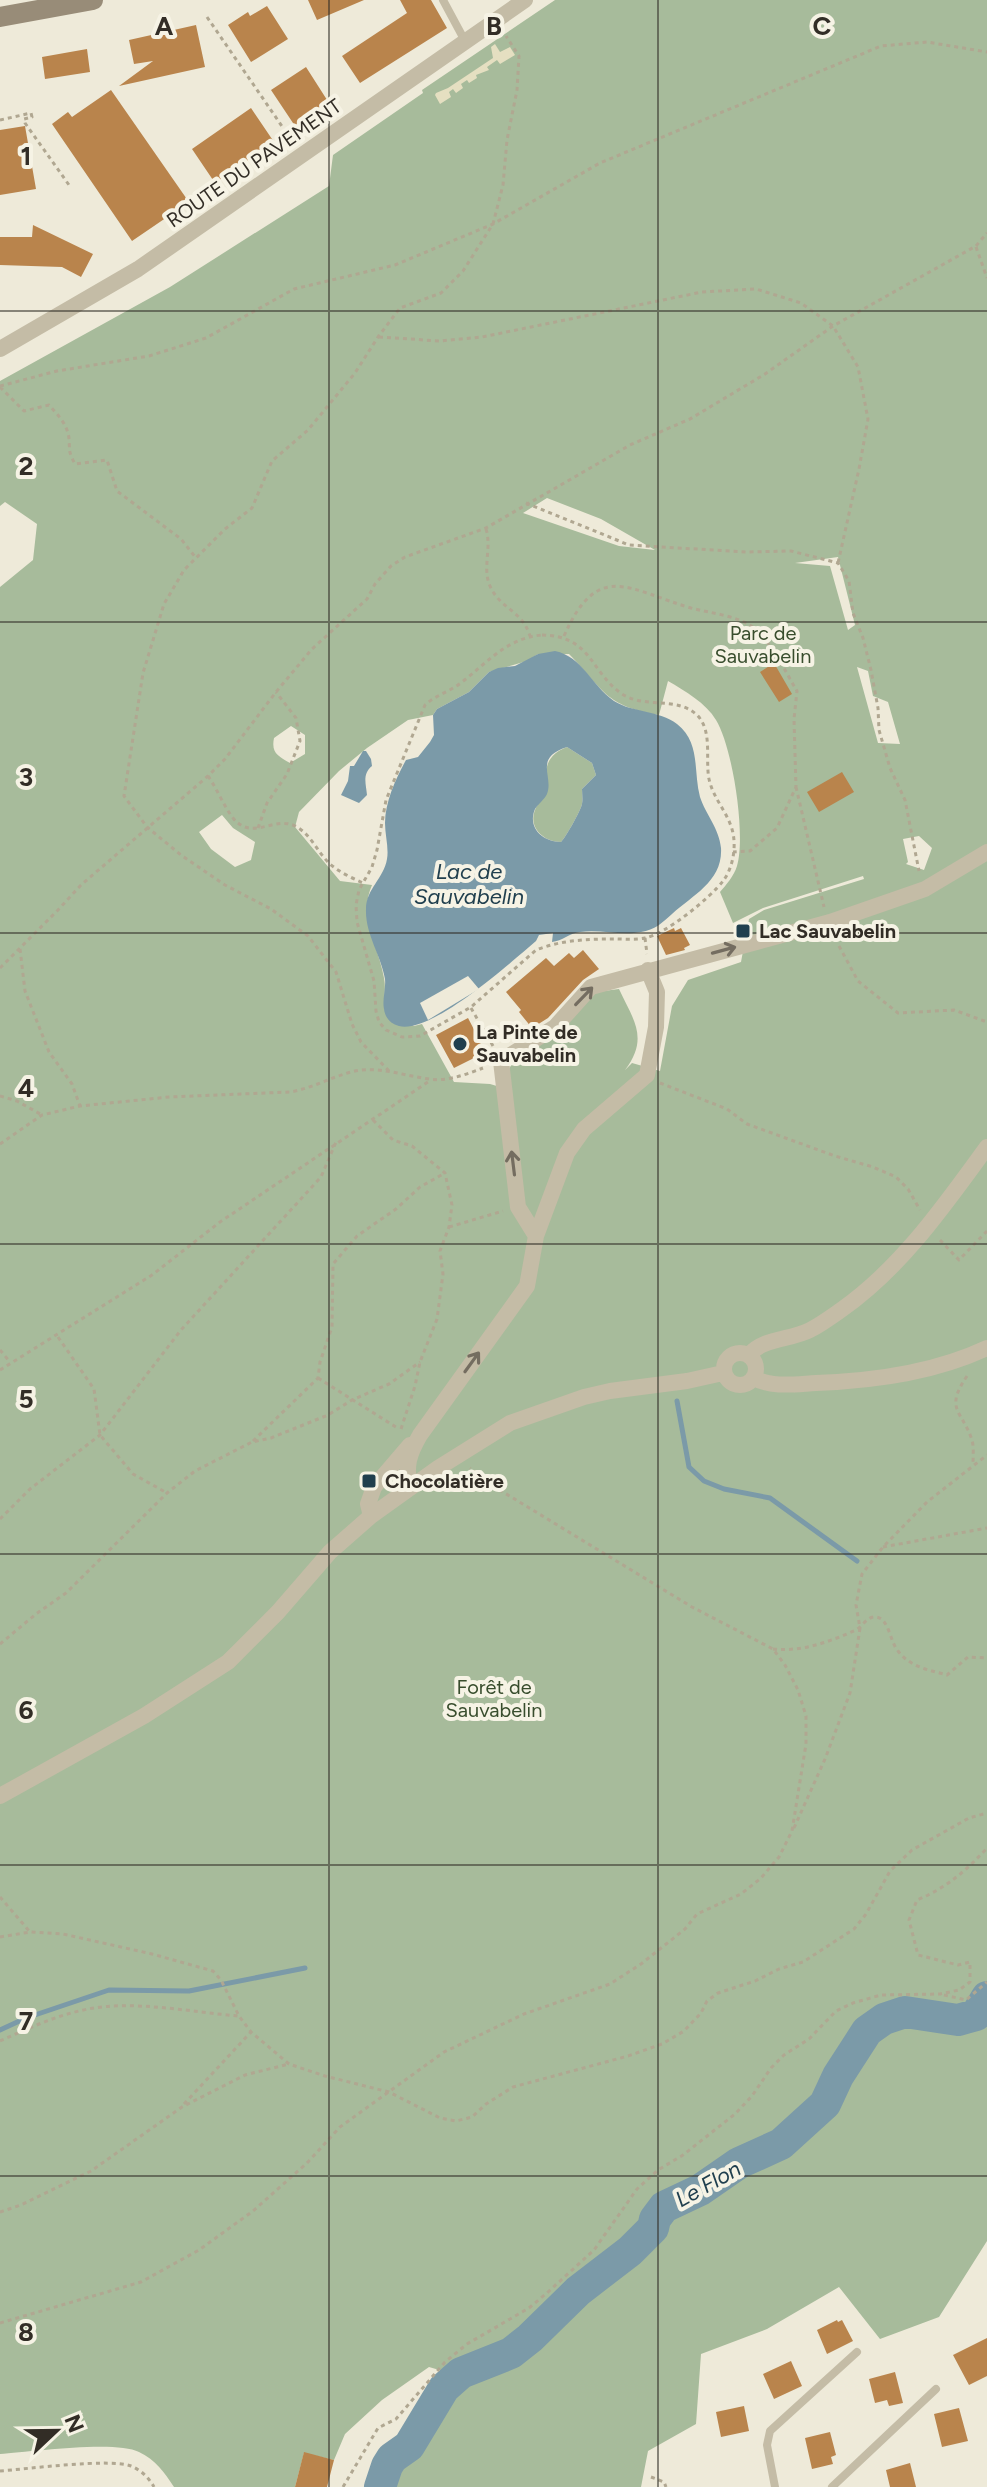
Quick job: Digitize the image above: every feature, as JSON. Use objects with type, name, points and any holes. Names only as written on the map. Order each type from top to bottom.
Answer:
[{"type":"main road","points":[[0,17],[25,6],[93,0]]},
{"type":"street","name":"ROUTE DU PAVEMENT","points":[[0,349],[138,269],[525,0]]},
{"type":"street","points":[[536,1236],[518,1207],[501,1061],[555,1027],[591,987],[843,917],[925,889],[987,852]]},
{"type":"street","points":[[371,1516],[368,1504],[374,1487],[423,1430],[527,1286],[536,1236],[567,1153],[584,1129],[647,1075],[656,1027],[657,992],[648,970]]},
{"type":"street","points":[[749,1355],[755,1347],[810,1330],[844,1308],[889,1268],[929,1226],[987,1147]]},
{"type":"street","points":[[754,1378],[763,1383],[792,1385],[856,1382],[934,1367],[987,1348]]},
{"type":"street","points":[[740,1352],[749,1355],[757,1370],[754,1378],[737,1386],[731,1383],[723,1373],[724,1363],[730,1355],[740,1352]]},
{"type":"street","points":[[0,1796],[144,1716],[228,1662],[278,1612],[330,1552],[371,1516],[510,1423],[584,1397],[723,1373]]},
{"type":"street","points":[[410,1488],[408,1457],[423,1430]]},
{"type":"lane","points":[[443,0],[465,41]]},
{"type":"lane","points":[[775,2487],[767,2445],[770,2431],[857,2352]]},
{"type":"lane","points":[[832,2487],[936,2389]]},
{"type":"path","points":[[207,17],[288,135]]},
{"type":"path","points":[[389,1071],[361,1042],[352,1024],[336,972],[308,936],[271,909],[225,885],[147,827],[124,796],[143,673],[164,604],[184,570],[225,529],[252,508],[272,461],[317,419],[355,373],[400,308],[441,293],[463,271],[493,224],[503,185],[519,56],[504,32]]},
{"type":"path","points":[[196,558],[181,539],[117,491],[107,460],[75,464],[68,451],[69,437],[64,422],[49,405],[24,411],[0,387],[57,371],[149,356],[206,338],[294,289],[395,265],[493,224],[600,163],[881,46],[927,42],[987,52]]},
{"type":"path","points":[[0,120],[31,113],[32,117],[24,119],[25,123],[69,185]]},
{"type":"path","points":[[0,968],[81,885],[225,759],[312,649],[367,599],[391,566],[405,557],[486,528],[630,445],[690,419],[765,374],[833,326],[976,246],[987,233]]},
{"type":"path","points":[[976,246],[987,278]]},
{"type":"path","points":[[378,337],[440,341],[482,337],[702,292],[756,289],[801,303],[833,326],[858,367],[868,419],[838,563],[849,581],[853,613],[871,670],[879,730],[890,768],[905,800],[920,875]]},
{"type":"path","points":[[526,503],[629,545],[746,552],[791,551],[838,563]]},
{"type":"path","points":[[486,528],[489,585],[501,603],[522,619],[530,636]]},
{"type":"path","points":[[563,638],[581,603],[598,590],[610,587],[644,591],[687,607],[723,615],[755,629],[797,691],[794,719],[796,787],[824,907]]},
{"type":"path","points":[[530,636],[563,638],[585,651],[620,693],[640,701],[681,706],[699,717],[707,736],[711,786],[732,825],[733,852],[728,875],[675,924],[645,938],[581,939],[536,950],[471,1007],[420,1036],[402,1037],[386,1030],[379,1022],[372,969],[357,922],[356,905],[377,850],[386,800],[425,705],[463,681],[498,651],[530,636]]},
{"type":"path","points":[[258,828],[267,803],[287,774],[300,741],[296,718],[276,692]]},
{"type":"path","points":[[208,776],[239,825],[258,828],[287,822],[298,827],[330,864],[363,883]]},
{"type":"path","points":[[733,852],[750,851],[777,828],[796,787]]},
{"type":"path","points":[[839,946],[858,981],[898,1013],[954,1010],[987,1022]]},
{"type":"path","points":[[20,949],[25,991],[49,1052],[72,1084],[80,1106]]},
{"type":"path","points":[[0,1144],[42,1115],[80,1106],[169,1097],[270,1095],[308,1089],[359,1071],[389,1071],[432,1080],[463,1075],[501,1061],[471,1007]]},
{"type":"path","points":[[647,1075],[727,1109],[747,1124],[896,1177],[908,1189],[946,1249],[959,1260],[987,1231]]},
{"type":"path","points":[[0,1370],[152,1275],[220,1222],[432,1080]]},
{"type":"path","points":[[0,1096],[17,1101],[42,1115]]},
{"type":"path","points":[[373,1120],[393,1140],[412,1146],[445,1173],[452,1205],[449,1227],[440,1251],[443,1274],[437,1319],[420,1362],[400,1430]]},
{"type":"path","points":[[0,1519],[30,1489],[100,1435],[181,1330],[321,1177],[336,1142]]},
{"type":"path","points":[[0,1644],[66,1593],[167,1493],[195,1471],[252,1442],[318,1378],[332,1327],[333,1264],[357,1236],[396,1209],[420,1187],[445,1173]]},
{"type":"path","points":[[449,1227],[518,1207]]},
{"type":"path","points":[[57,1336],[94,1389],[100,1435],[133,1474],[167,1493]]},
{"type":"path","points":[[0,1350],[11,1364]]},
{"type":"path","points":[[252,1442],[271,1438],[328,1415],[352,1400],[389,1384],[420,1362]]},
{"type":"path","points":[[970,1372],[957,1395],[957,1413],[973,1442],[973,1465]]},
{"type":"path","points":[[318,1378],[400,1430],[423,1430]]},
{"type":"path","points":[[0,2323],[141,2282],[199,2250],[253,2211],[307,2163],[340,2127],[444,2052],[524,2014],[610,1984],[685,1929],[697,1914],[741,1894],[761,1878],[779,1857],[792,1831],[825,1759],[850,1693],[860,1628],[856,1605],[862,1574],[883,1547],[927,1502],[987,1455]]},
{"type":"path","points":[[459,1456],[485,1481],[692,1607],[773,1649],[791,1651],[808,1647],[860,1628],[869,1618],[877,1617],[885,1621],[896,1650],[909,1663],[947,1675],[968,1657],[987,1658]]},
{"type":"path","points":[[883,1547],[987,1528]]},
{"type":"path","points":[[773,1649],[798,1690],[806,1716],[806,1744],[792,1831]]},
{"type":"path","points":[[0,1937],[30,1932],[63,1934],[213,1971],[251,2032],[289,2064],[389,2092],[440,2118],[456,2121],[472,2117],[513,2087],[662,2044],[684,2031],[701,2013],[707,2001],[718,1993],[803,1962],[836,1943],[854,1929],[890,1871],[912,1850],[969,1818],[987,1813]]},
{"type":"path","points":[[343,2487],[378,2428],[396,2419],[445,2362],[467,2344],[529,2308],[548,2292],[594,2250],[637,2189],[735,2114],[777,2061],[809,2039],[836,2011],[881,1995],[940,1994],[959,1990],[970,1982],[970,1962],[958,1965],[918,1955],[909,1920],[917,1900],[937,1892],[956,1879],[987,1848]]},
{"type":"path","points":[[0,1897],[30,1932]]},
{"type":"path","points":[[940,1994],[966,2000],[987,1982]]},
{"type":"path","points":[[0,2041],[49,2019],[90,2009],[130,2006],[239,2016]]},
{"type":"path","points":[[182,2107],[251,2032]]},
{"type":"path","points":[[0,2212],[91,2171],[182,2107],[245,2075],[289,2064]]},
{"type":"path","points":[[0,2471],[108,2463],[131,2466],[147,2477],[154,2487]]},
{"type":"path","points":[[651,2477],[664,2482],[666,2487]]},
{"type":"green space","name":"Forêt de Sauvabelin","points":[[555,0],[987,0],[987,2241],[939,2317],[880,2339],[839,2287],[767,2329],[701,2354],[696,2424],[648,2451],[641,2487],[391,2487],[408,2456],[428,2437],[450,2389],[446,2372],[429,2367],[382,2400],[345,2434],[334,2460],[304,2453],[295,2487],[174,2487],[150,2459],[128,2449],[93,2447],[0,2454],[0,587],[33,560],[37,524],[5,502],[0,506],[0,381],[170,287],[329,186],[333,155],[423,93],[422,90]],"holes":[[[547,498],[601,519],[655,550],[619,546],[523,513]],[[838,557],[855,625],[848,630],[830,566],[795,563]],[[538,654],[569,654],[607,695],[627,707],[659,715],[668,681],[707,708],[716,720],[728,750],[739,814],[737,866],[720,892],[733,923],[763,908],[863,876],[864,879],[764,910],[749,919],[741,962],[688,980],[672,1006],[660,1071],[632,1063],[625,1070],[638,1039],[634,1020],[619,989],[596,992],[559,1033],[514,1060],[509,1069],[507,1089],[490,1084],[454,1082],[422,1024],[414,1026],[384,1009],[384,978],[368,920],[368,897],[372,885],[340,881],[295,827],[299,812],[339,771],[367,748],[408,720],[433,715],[437,709],[469,692],[489,672],[527,661]],[[857,667],[868,671],[873,696],[888,702],[900,744],[878,743]],[[291,726],[305,735],[305,754],[290,763],[276,754],[274,738]],[[222,815],[233,828],[255,842],[251,860],[235,867],[211,849],[199,832]],[[919,836],[932,848],[924,870],[906,864],[903,839]]]},
{"type":"green space","points":[[567,747],[592,763],[596,775],[582,789],[581,807],[561,842],[543,837],[533,817],[546,790],[549,761]]},
{"type":"shaded area","points":[[495,44],[500,52],[510,47],[515,55],[500,64],[497,60],[487,67],[489,70],[476,75],[477,78],[461,84],[463,88],[456,93],[453,89],[449,92],[451,97],[440,104],[436,93],[493,58],[491,47]]},
{"type":"water","name":"Lac de Sauvabelin","points":[[555,651],[565,654],[580,665],[614,701],[670,719],[685,732],[693,749],[700,797],[720,841],[717,870],[705,886],[654,928],[633,933],[580,932],[552,942],[553,933],[539,935],[508,965],[450,1008],[413,1026],[396,1025],[385,1012],[385,979],[368,927],[366,909],[369,895],[387,859],[385,815],[398,774],[406,760],[418,757],[430,742],[434,735],[433,715],[437,709],[469,692],[489,672],[515,666],[538,654]],"holes":[[[567,747],[592,763],[596,775],[582,789],[581,807],[566,835],[561,842],[543,837],[535,828],[533,816],[547,794],[547,768],[551,756]]]},
{"type":"water","points":[[363,751],[371,759],[372,766],[366,776],[367,795],[359,803],[341,795],[348,781],[350,766],[354,766]]},
{"type":"pier","points":[[468,976],[479,989],[428,1020],[420,1003]]},
{"type":"building","points":[[308,0],[364,0],[317,20]]},
{"type":"building","points":[[400,0],[431,0],[447,28],[360,83],[342,56],[407,13]]},
{"type":"building","points":[[267,6],[288,39],[251,62],[228,25],[248,12],[250,16]]},
{"type":"building","points":[[196,25],[205,67],[119,86],[153,61],[134,64],[129,40]]},
{"type":"building","points":[[87,49],[90,72],[45,79],[42,57]]},
{"type":"building","points":[[306,67],[329,103],[295,126],[271,90]]},
{"type":"building","points":[[111,90],[191,205],[178,214],[176,211],[132,241],[52,124],[68,112],[72,117]]},
{"type":"building","points":[[251,108],[274,142],[215,183],[192,149]]},
{"type":"building","points":[[25,126],[36,189],[0,195],[0,130]]},
{"type":"building","points":[[33,225],[93,254],[81,277],[62,267],[0,265],[0,237],[32,237]]},
{"type":"building","points":[[774,663],[792,694],[779,702],[760,672]]},
{"type":"building","points":[[842,772],[854,792],[819,812],[807,792]]},
{"type":"building","points":[[674,928],[675,931],[681,928],[690,945],[685,950],[666,955],[657,936]]},
{"type":"building","points":[[583,950],[599,969],[583,980],[548,1018],[532,1028],[506,992],[546,958],[554,966],[569,953],[574,958]]},
{"type":"building","name":"La Pinte de Sauvabelin","points":[[468,1018],[481,1043],[477,1045],[482,1054],[454,1068],[436,1035]]},
{"type":"building","points":[[842,2320],[853,2341],[827,2354],[817,2330]]},
{"type":"building","points":[[987,2338],[987,2376],[969,2385],[953,2355]]},
{"type":"building","points":[[791,2361],[802,2386],[774,2399],[763,2374]]},
{"type":"building","points":[[895,2372],[903,2403],[889,2406],[887,2400],[875,2403],[869,2379]]},
{"type":"building","points":[[744,2406],[749,2431],[721,2437],[716,2412]]},
{"type":"building","points":[[959,2408],[968,2441],[942,2447],[934,2414]]},
{"type":"building","points":[[830,2432],[836,2455],[831,2457],[833,2464],[812,2469],[805,2438]]},
{"type":"building","points":[[304,2452],[334,2460],[327,2487],[295,2487]]},
{"type":"building","points":[[910,2463],[916,2487],[890,2487],[886,2470]]},
{"type":"waterway","points":[[677,1401],[689,1467],[704,1481],[724,1489],[770,1498],[857,1561]]},
{"type":"waterway","points":[[0,2030],[109,1990],[189,1991],[305,1968]]},
{"type":"waterway","name":"Le Flon","points":[[380,2487],[392,2458],[409,2446],[444,2388],[461,2373],[511,2353],[530,2338],[578,2291],[630,2251],[653,2228],[655,2219],[664,2207],[700,2190],[739,2163],[781,2144],[825,2104],[838,2076],[867,2031],[884,2019],[905,2012],[958,2020],[976,2015],[987,1997]]},
{"type":"place","name":"Lac Sauvabelin","points":[[743,931]]},
{"type":"place","name":"La Pinte de Sauvabelin","points":[[460,1044]]},
{"type":"place","name":"Chocolatière","points":[[369,1481]]},
{"type":"park label","name":"Parc de Sauvabelin","points":[[763,644]]}]
